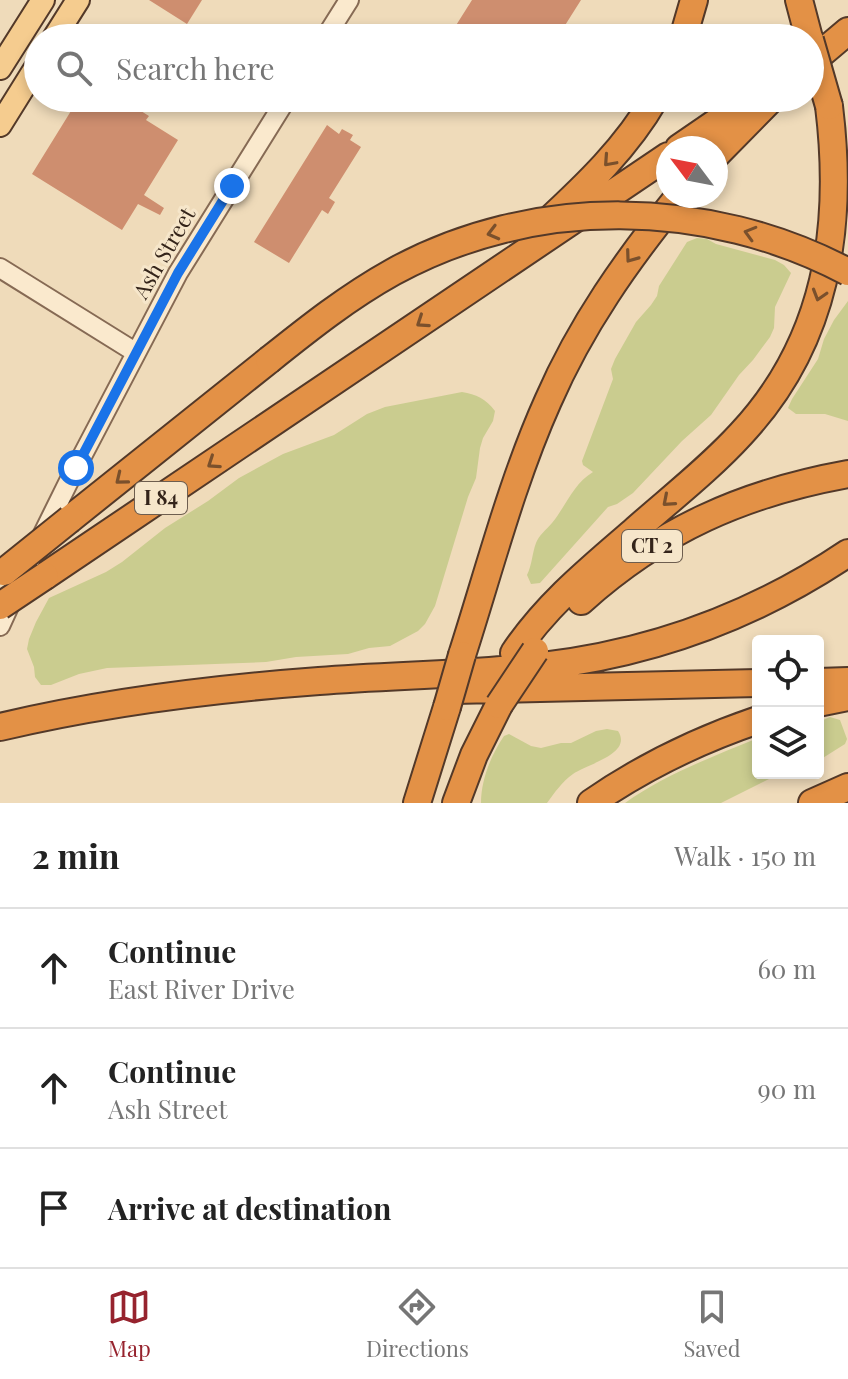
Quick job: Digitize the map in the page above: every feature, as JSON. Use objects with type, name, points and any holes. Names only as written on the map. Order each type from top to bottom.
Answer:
[{"type":"highway","points":[[687,24],[694,0]]},
{"type":"highway","points":[[824,47],[848,30]]},
{"type":"highway","points":[[824,51],[848,30]]},
{"type":"highway","points":[[824,89],[848,166]]},
{"type":"highway","points":[[453,803],[469,744],[525,652],[534,625],[574,583],[742,433],[766,404],[800,346],[813,315],[830,251],[835,187],[829,106]]},
{"type":"highway","points":[[487,278],[602,168],[646,112]]},
{"type":"highway","points":[[697,136],[732,112]]},
{"type":"highway","points":[[728,143],[758,112]]},
{"type":"highway","name":"I 84","points":[[0,606],[656,164]]},
{"type":"highway","points":[[418,799],[521,471],[552,392],[608,289],[669,208]]},
{"type":"highway","points":[[2,574],[344,302],[406,265],[441,249],[511,228],[558,219],[624,215],[661,217],[743,231],[779,242],[848,272]]},
{"type":"highway","name":"CT 2","points":[[525,652],[623,566],[685,526],[723,509],[797,485],[848,474]]},
{"type":"highway","points":[[0,727],[101,707],[217,690],[528,668],[587,660],[681,636],[746,611],[848,553]]},
{"type":"highway","points":[[824,682],[848,681]]},
{"type":"highway","points":[[217,690],[265,697],[752,683]]},
{"type":"highway","points":[[824,702],[848,697]]},
{"type":"highway","points":[[591,803],[678,752],[752,722]]},
{"type":"highway","points":[[812,803],[848,787]]},
{"type":"main road","points":[[28,24],[43,0]]},
{"type":"main road","points":[[63,24],[78,0]]},
{"type":"main road","points":[[0,68],[24,30]]},
{"type":"main road","points":[[0,125],[24,86]]},
{"type":"street","points":[[334,24],[349,0]]},
{"type":"street","name":"Ash Street","points":[[0,626],[135,352],[178,273],[278,112]]},
{"type":"street","points":[[0,268],[135,352]]},
{"type":"green space","points":[[697,238],[775,260],[791,273],[775,307],[774,328],[770,337],[711,415],[633,493],[608,507],[540,583],[531,584],[527,575],[537,540],[575,489],[593,472],[582,461],[613,379],[611,369],[615,359],[636,322],[657,296],[659,286],[687,242]]},
{"type":"green space","points":[[848,301],[848,421],[825,414],[796,414],[788,408],[792,399],[818,359],[834,320]]},
{"type":"green space","points":[[462,392],[480,398],[495,411],[483,438],[476,478],[435,606],[418,631],[390,646],[348,654],[266,662],[107,668],[51,685],[41,685],[35,677],[27,649],[36,622],[49,598],[106,572],[239,478],[283,454],[334,435],[367,414],[385,407]]},
{"type":"green space","points":[[830,717],[840,720],[847,739],[845,744],[824,757],[824,720]]},
{"type":"green space","points":[[607,729],[618,731],[621,739],[619,746],[606,757],[569,777],[547,803],[481,803],[488,768],[504,736],[509,734],[541,748],[571,743]]},
{"type":"green space","points":[[752,740],[752,779],[769,779],[721,803],[625,803],[673,775]]},
{"type":"building","points":[[149,0],[202,0],[187,24]]},
{"type":"building","points":[[472,0],[581,0],[566,24],[457,24]]},
{"type":"building","points":[[70,112],[143,112],[149,116],[146,120],[178,140],[144,195],[164,208],[160,215],[138,204],[122,230],[32,174]]},
{"type":"building","points":[[327,125],[339,134],[342,129],[353,135],[350,140],[361,147],[329,198],[335,202],[328,214],[322,210],[289,263],[254,242]]},
{"type":"route","points":[[76,468],[178,273],[232,186]]}]
